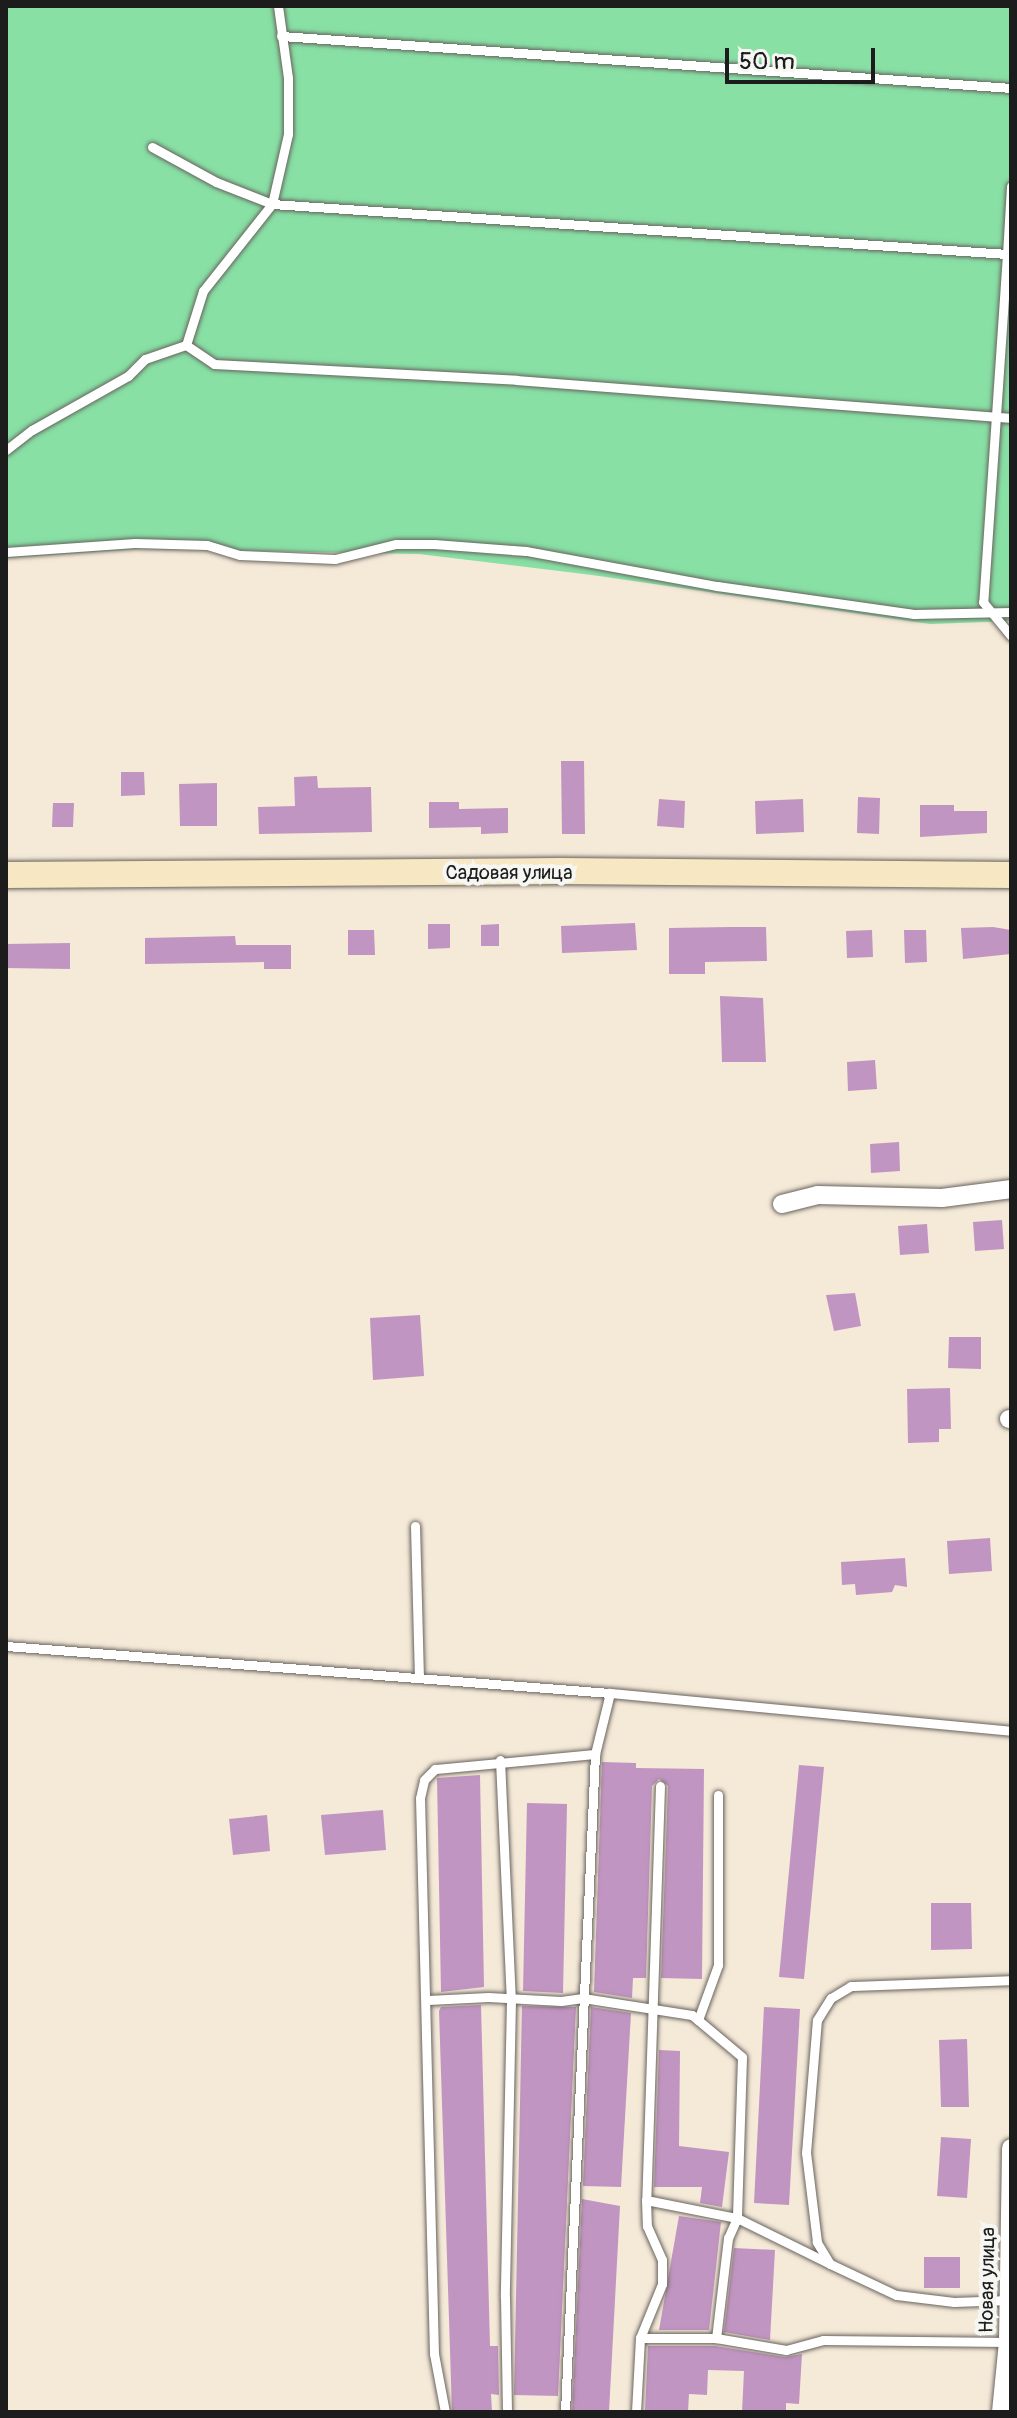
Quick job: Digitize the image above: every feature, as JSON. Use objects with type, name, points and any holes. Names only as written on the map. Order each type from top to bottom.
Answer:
[{"type":"main road","name":"Садовая улица","points":[[6,875],[576,871],[1011,875]]},
{"type":"street","points":[[782,1204],[818,1195],[942,1198],[1011,1189]]},
{"type":"street","name":"Новая улица","points":[[1001,2412],[1010,2342],[1011,2148]]},
{"type":"lane","points":[[186,345],[203,291],[272,204],[288,134],[288,78],[278,6]]},
{"type":"lane","points":[[281,36],[1011,88]]},
{"type":"lane","points":[[152,147],[216,182],[272,204],[1009,254]]},
{"type":"lane","points":[[1011,186],[1009,254],[983,602],[1011,636]]},
{"type":"lane","points":[[186,345],[214,364],[532,381],[1011,418]]},
{"type":"lane","points":[[6,450],[32,430],[128,376],[145,359],[186,345]]},
{"type":"lane","points":[[6,552],[135,543],[207,545],[240,555],[335,559],[396,544],[434,544],[526,551],[717,586],[914,614],[1011,612]]},
{"type":"lane","points":[[415,1526],[419,1678]]},
{"type":"lane","points":[[6,1646],[610,1693],[1011,1731]]},
{"type":"lane","points":[[565,2412],[595,1754],[610,1693]]},
{"type":"lane","points":[[445,2412],[434,2354],[428,2000],[420,1798],[424,1780],[435,1769],[500,1760],[595,1754]]},
{"type":"lane","points":[[500,1760],[511,2000],[505,2297],[507,2412]]},
{"type":"lane","points":[[636,2412],[640,2338],[662,2284],[662,2260],[647,2226],[646,2200],[660,1786]]},
{"type":"lane","points":[[698,2020],[718,1965],[718,1795]]},
{"type":"lane","points":[[830,2264],[817,2242],[806,2153],[817,2020],[831,1998],[851,1986],[1011,1980]]},
{"type":"lane","points":[[428,2000],[583,1998],[651,2007],[692,2015],[742,2057],[737,2218],[728,2238],[716,2338]]},
{"type":"lane","points":[[646,2200],[737,2218],[896,2295],[954,2302],[1009,2300]]},
{"type":"lane","points":[[640,2338],[716,2338],[786,2350],[823,2340],[1010,2342]]},
{"type":"green space","points":[[6,6],[1011,6],[1011,621],[930,624],[592,575],[419,554],[140,549],[6,558]]},
{"type":"building","points":[[561,761],[584,761],[585,834],[562,834]]},
{"type":"building","points":[[121,772],[144,772],[145,795],[121,796]]},
{"type":"building","points":[[317,776],[318,788],[371,787],[372,832],[259,834],[258,807],[295,806],[294,777]]},
{"type":"building","points":[[217,783],[217,826],[180,826],[179,784]]},
{"type":"building","points":[[858,797],[880,798],[879,834],[857,833]]},
{"type":"building","points":[[659,799],[685,801],[684,828],[657,826]]},
{"type":"building","points":[[803,799],[804,832],[756,834],[755,801]]},
{"type":"building","points":[[429,802],[459,802],[459,809],[508,808],[508,833],[481,834],[481,827],[429,828]]},
{"type":"building","points":[[53,803],[74,803],[73,827],[52,827]]},
{"type":"building","points":[[920,805],[954,805],[954,811],[987,811],[987,833],[920,837]]},
{"type":"building","points":[[635,923],[637,950],[562,953],[561,926]]},
{"type":"building","points":[[428,924],[450,924],[450,948],[428,949]]},
{"type":"building","points":[[499,924],[499,946],[481,946],[481,925]]},
{"type":"building","points":[[766,927],[767,961],[705,962],[705,974],[669,974],[669,928]]},
{"type":"building","points":[[961,928],[1011,930],[1011,954],[963,959]]},
{"type":"building","points":[[348,930],[374,930],[375,955],[348,955]]},
{"type":"building","points":[[872,930],[873,957],[847,958],[846,931]]},
{"type":"building","points":[[904,930],[926,930],[927,962],[905,963]]},
{"type":"building","points":[[235,936],[236,945],[291,945],[291,969],[264,969],[264,962],[145,964],[145,938]]},
{"type":"building","points":[[70,943],[70,969],[6,968],[6,944]]},
{"type":"building","points":[[720,996],[763,998],[766,1062],[722,1062]]},
{"type":"building","points":[[875,1060],[877,1089],[848,1091],[847,1062]]},
{"type":"building","points":[[899,1142],[900,1171],[871,1173],[870,1144]]},
{"type":"building","points":[[1002,1220],[1004,1249],[975,1251],[973,1222]]},
{"type":"building","points":[[927,1224],[929,1253],[900,1255],[898,1226]]},
{"type":"building","points":[[855,1293],[861,1326],[834,1331],[826,1295]]},
{"type":"building","points":[[420,1315],[424,1376],[373,1380],[370,1318]]},
{"type":"building","points":[[949,1337],[981,1337],[981,1369],[948,1368]]},
{"type":"building","points":[[950,1388],[951,1429],[939,1429],[939,1442],[908,1443],[907,1389]]},
{"type":"building","points":[[990,1538],[992,1571],[949,1574],[947,1541]]},
{"type":"building","points":[[905,1558],[907,1587],[895,1585],[892,1592],[856,1595],[855,1584],[842,1585],[841,1562]]},
{"type":"building","points":[[602,1762],[636,1763],[636,1768],[704,1769],[702,1979],[661,1978],[668,1786],[659,1779],[652,1786],[646,1978],[633,1978],[632,1998],[594,1992]]},
{"type":"building","points":[[799,1765],[824,1767],[804,1979],[779,1977]]},
{"type":"building","points":[[480,1775],[484,1987],[441,1992],[437,1778]]},
{"type":"building","points":[[527,1803],[567,1804],[563,1993],[523,1991]]},
{"type":"building","points":[[383,1810],[386,1850],[325,1855],[321,1815]]},
{"type":"building","points":[[267,1815],[270,1851],[233,1855],[229,1819]]},
{"type":"building","points":[[931,1903],[971,1903],[972,1949],[931,1950]]},
{"type":"building","points":[[481,2005],[490,2346],[498,2346],[499,2395],[491,2394],[492,2412],[452,2412],[439,2011],[441,2007]]},
{"type":"building","points":[[522,2006],[576,2007],[558,2396],[514,2395]]},
{"type":"building","points":[[591,2007],[631,2013],[621,2187],[583,2186]]},
{"type":"building","points":[[764,2007],[800,2009],[789,2205],[754,2203]]},
{"type":"building","points":[[967,2039],[969,2107],[941,2107],[939,2040]]},
{"type":"building","points":[[659,2050],[680,2051],[679,2146],[729,2152],[722,2207],[700,2203],[702,2187],[654,2187]]},
{"type":"building","points":[[941,2137],[971,2139],[967,2198],[937,2196]]},
{"type":"building","points":[[582,2199],[620,2206],[609,2412],[572,2412]]},
{"type":"building","points":[[679,2216],[721,2222],[709,2330],[659,2330]]},
{"type":"building","points":[[734,2248],[775,2250],[770,2340],[724,2332]]},
{"type":"building","points":[[924,2257],[960,2257],[960,2288],[924,2288]]},
{"type":"building","points":[[648,2346],[715,2346],[785,2357],[802,2354],[799,2404],[786,2403],[786,2412],[742,2412],[744,2371],[708,2370],[707,2395],[689,2394],[688,2412],[645,2412]]}]
